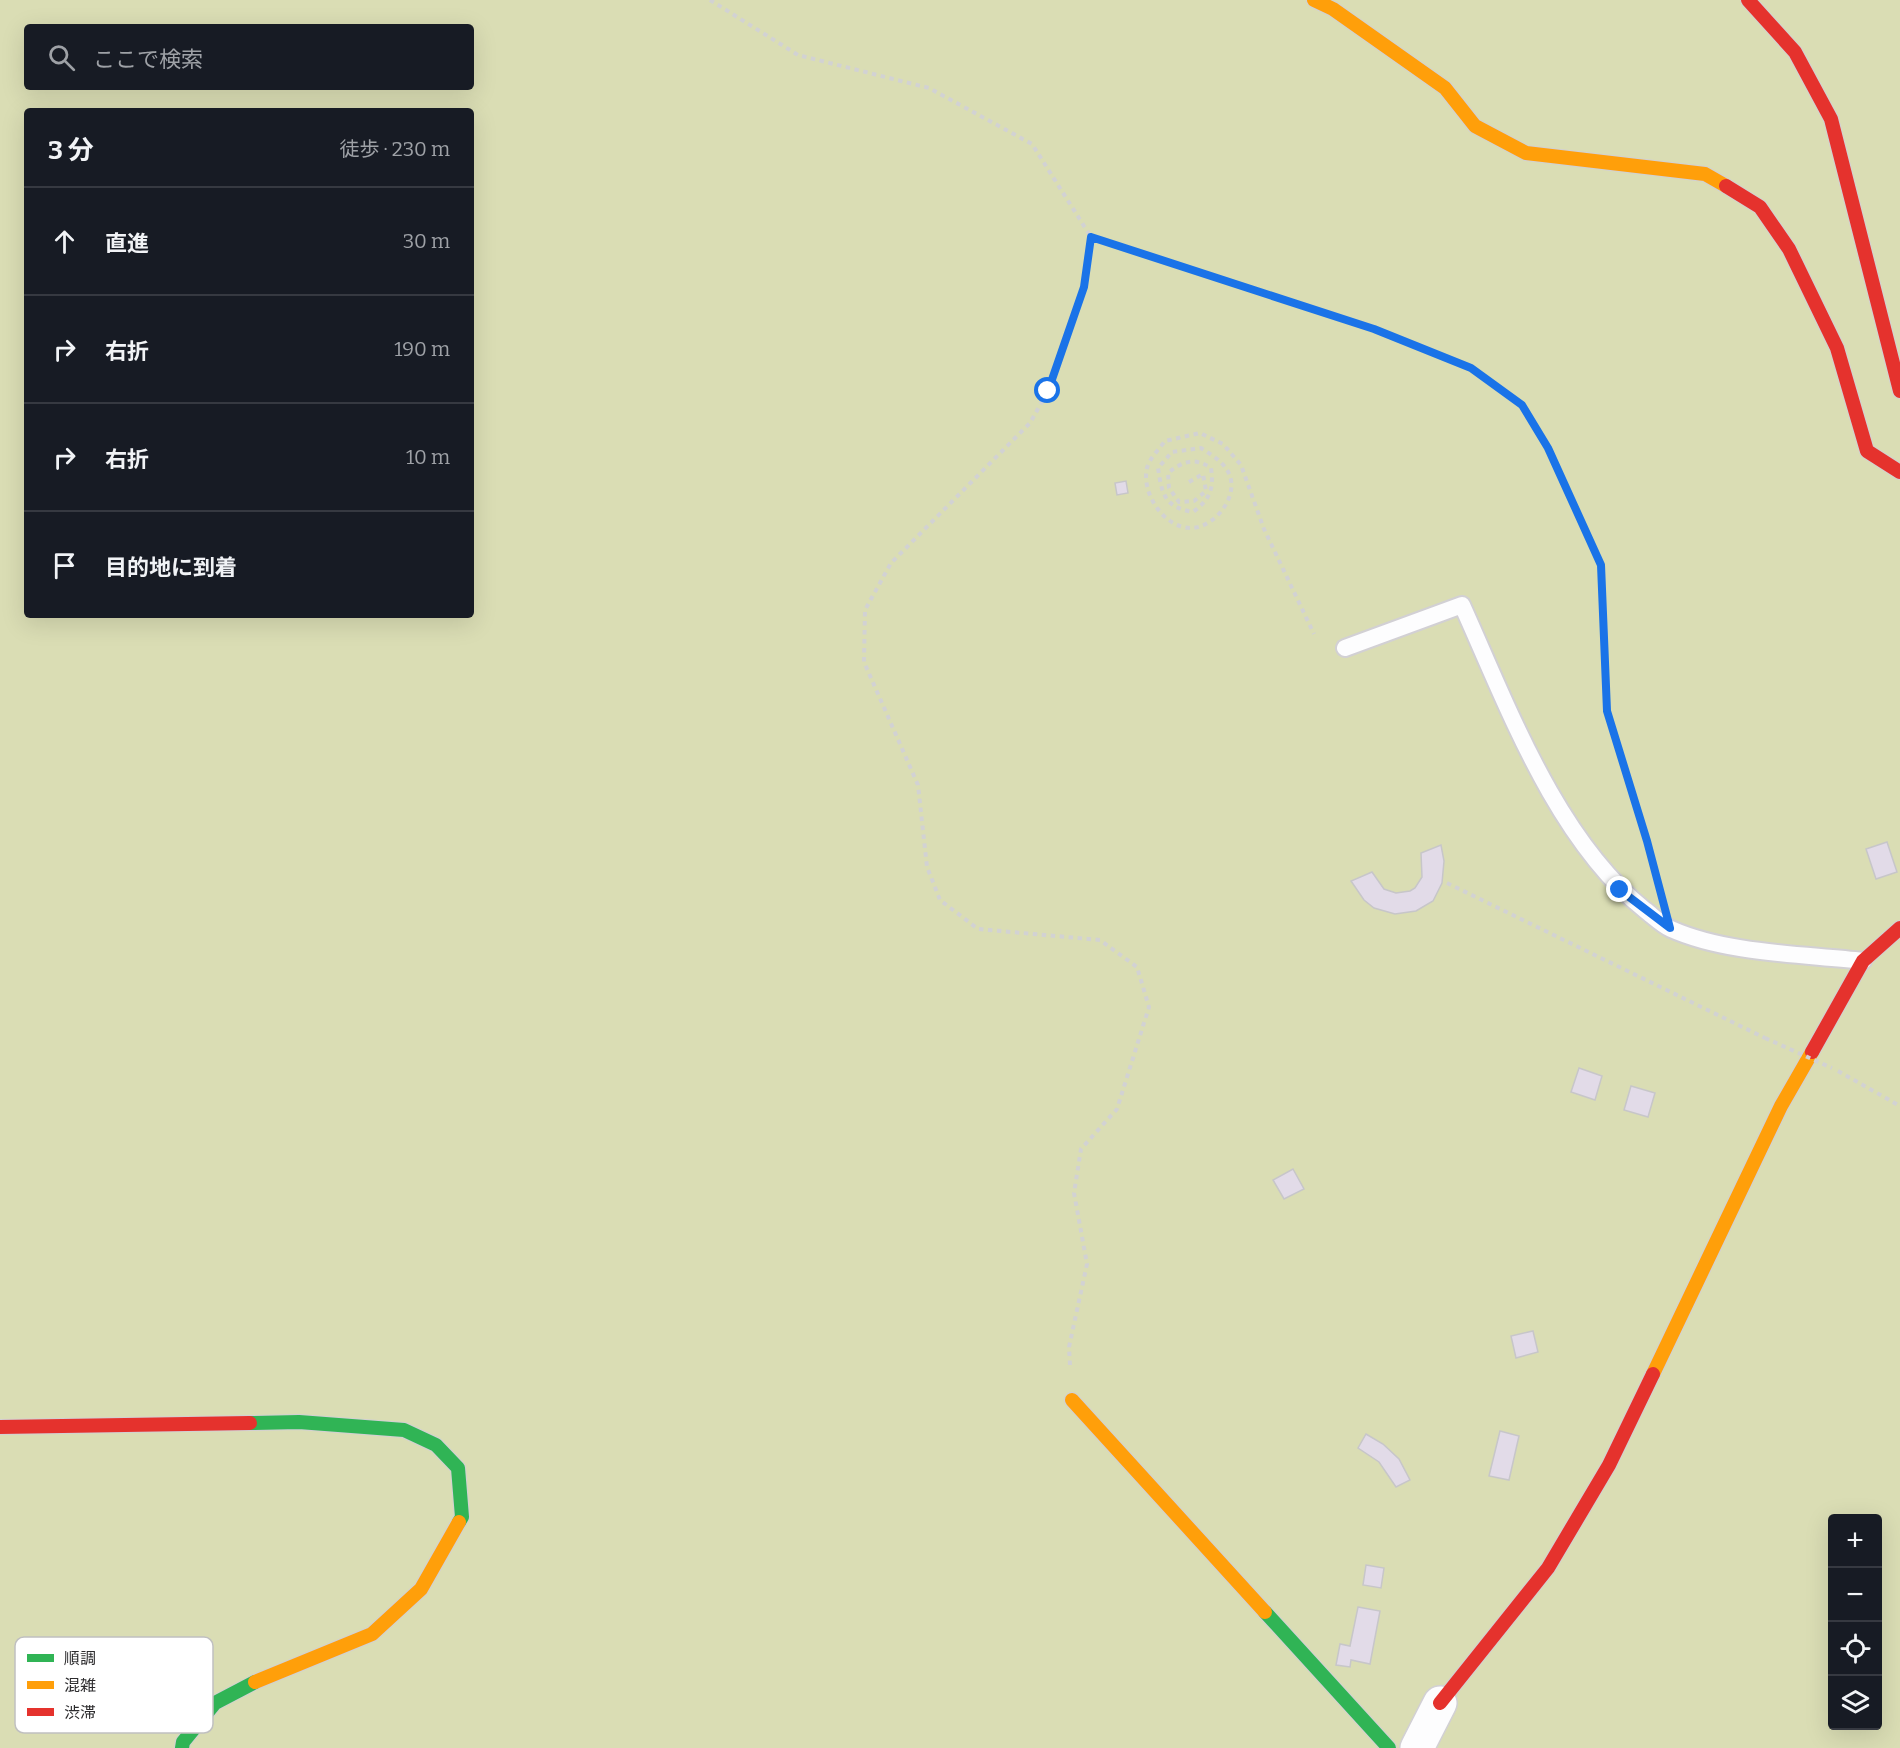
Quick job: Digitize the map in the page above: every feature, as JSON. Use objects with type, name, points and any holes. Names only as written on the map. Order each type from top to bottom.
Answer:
[{"type":"street","points":[[1314,0],[1333,9],[1445,88],[1475,126],[1526,153],[1705,174],[1760,207],[1789,249],[1837,348],[1867,451],[1900,472]]},
{"type":"street","points":[[1748,0],[1795,52],[1831,119],[1900,391]]},
{"type":"street","points":[[1417,1748],[1440,1702],[1548,1568],[1609,1465],[1781,1106],[1863,961],[1900,928]]},
{"type":"street","points":[[1072,1400],[1389,1748]]},
{"type":"street","points":[[0,1427],[299,1422],[404,1430],[436,1445],[458,1468],[462,1517],[421,1589],[372,1634],[267,1675],[213,1705]]},
{"type":"street","points":[[182,1748],[183,1742],[190,1733]]},
{"type":"lane","points":[[1346,648],[1462,605],[1524,740],[1560,810],[1620,890],[1670,928],[1729,945],[1863,961]]},
{"type":"path","points":[[710,0],[798,55],[929,88],[1032,144],[1091,237],[1374,329],[1471,368],[1522,405],[1548,448],[1601,565],[1607,711],[1647,841],[1670,928]]},
{"type":"path","points":[[1072,1400],[1069,1347],[1087,1264],[1074,1193],[1081,1149],[1117,1108],[1149,1007],[1137,967],[1100,940],[978,928],[940,900],[927,867],[918,785],[864,662],[864,641],[865,610],[891,563],[1030,423],[1048,391],[1084,287],[1091,237]]},
{"type":"path","points":[[1189,482],[1203,474],[1206,491],[1194,501],[1179,502],[1169,488],[1168,473],[1181,462],[1201,461],[1211,468],[1214,487],[1205,502],[1192,512],[1176,509],[1162,494],[1158,468],[1172,452],[1201,448],[1221,461],[1232,481],[1227,504],[1212,520],[1191,528],[1172,523],[1149,498],[1147,468],[1164,441],[1200,433],[1223,444],[1241,465],[1264,529],[1314,634]]},
{"type":"path","points":[[1447,884],[1765,1038],[1832,1068],[1900,1106]]},
{"type":"green space","points":[[0,0],[1900,0],[1900,1748],[0,1748]]},
{"type":"building","points":[[1126,481],[1128,493],[1117,495],[1115,483]]},
{"type":"building","points":[[1887,842],[1897,872],[1876,879],[1866,849]]},
{"type":"building","points":[[1441,845],[1444,861],[1442,883],[1433,901],[1416,911],[1395,914],[1374,908],[1364,900],[1351,881],[1372,872],[1384,889],[1396,893],[1410,891],[1415,888],[1422,877],[1421,853]]},
{"type":"building","points":[[1579,1068],[1602,1076],[1595,1100],[1571,1092]]},
{"type":"building","points":[[1631,1086],[1655,1093],[1648,1117],[1624,1110]]},
{"type":"building","points":[[1293,1169],[1304,1189],[1284,1199],[1273,1180]]},
{"type":"building","points":[[1533,1331],[1538,1352],[1516,1358],[1511,1336]]},
{"type":"building","points":[[1500,1431],[1519,1436],[1509,1480],[1489,1476]]},
{"type":"building","points":[[1366,1434],[1383,1444],[1399,1459],[1410,1480],[1396,1487],[1379,1462],[1358,1448]]},
{"type":"building","points":[[1366,1565],[1384,1568],[1381,1588],[1363,1585]]},
{"type":"building","points":[[1358,1607],[1380,1611],[1370,1664],[1351,1660],[1350,1667],[1336,1665],[1340,1644],[1350,1646]]},
{"type":"traffic: fast","points":[[250,1423],[299,1422],[404,1430],[436,1445],[458,1468],[462,1517],[459,1522]]},
{"type":"traffic: fast","points":[[1265,1612],[1389,1748]]},
{"type":"traffic: fast","points":[[213,1705],[255,1682]]},
{"type":"traffic: fast","points":[[182,1748],[183,1742],[190,1733]]},
{"type":"traffic: slow","points":[[1314,0],[1333,9],[1445,88],[1475,126],[1526,153],[1705,174],[1726,186]]},
{"type":"traffic: slow","points":[[1653,1374],[1781,1106],[1812,1052]]},
{"type":"traffic: slow","points":[[1072,1400],[1265,1612]]},
{"type":"traffic: slow","points":[[255,1682],[372,1634],[421,1589],[459,1522]]},
{"type":"traffic: jam","points":[[1748,0],[1795,52],[1831,119],[1900,391]]},
{"type":"traffic: jam","points":[[1726,186],[1760,207],[1789,249],[1837,348],[1867,451],[1900,472]]},
{"type":"traffic: jam","points":[[1812,1052],[1863,961],[1900,928]]},
{"type":"traffic: jam","points":[[1440,1703],[1548,1568],[1609,1465],[1653,1374]]},
{"type":"traffic: jam","points":[[0,1427],[250,1423]]},
{"type":"route","points":[[1048,391],[1084,287],[1091,237],[1374,329],[1471,368],[1522,405],[1548,448],[1601,565],[1607,711],[1647,841],[1670,928],[1620,890]]}]
